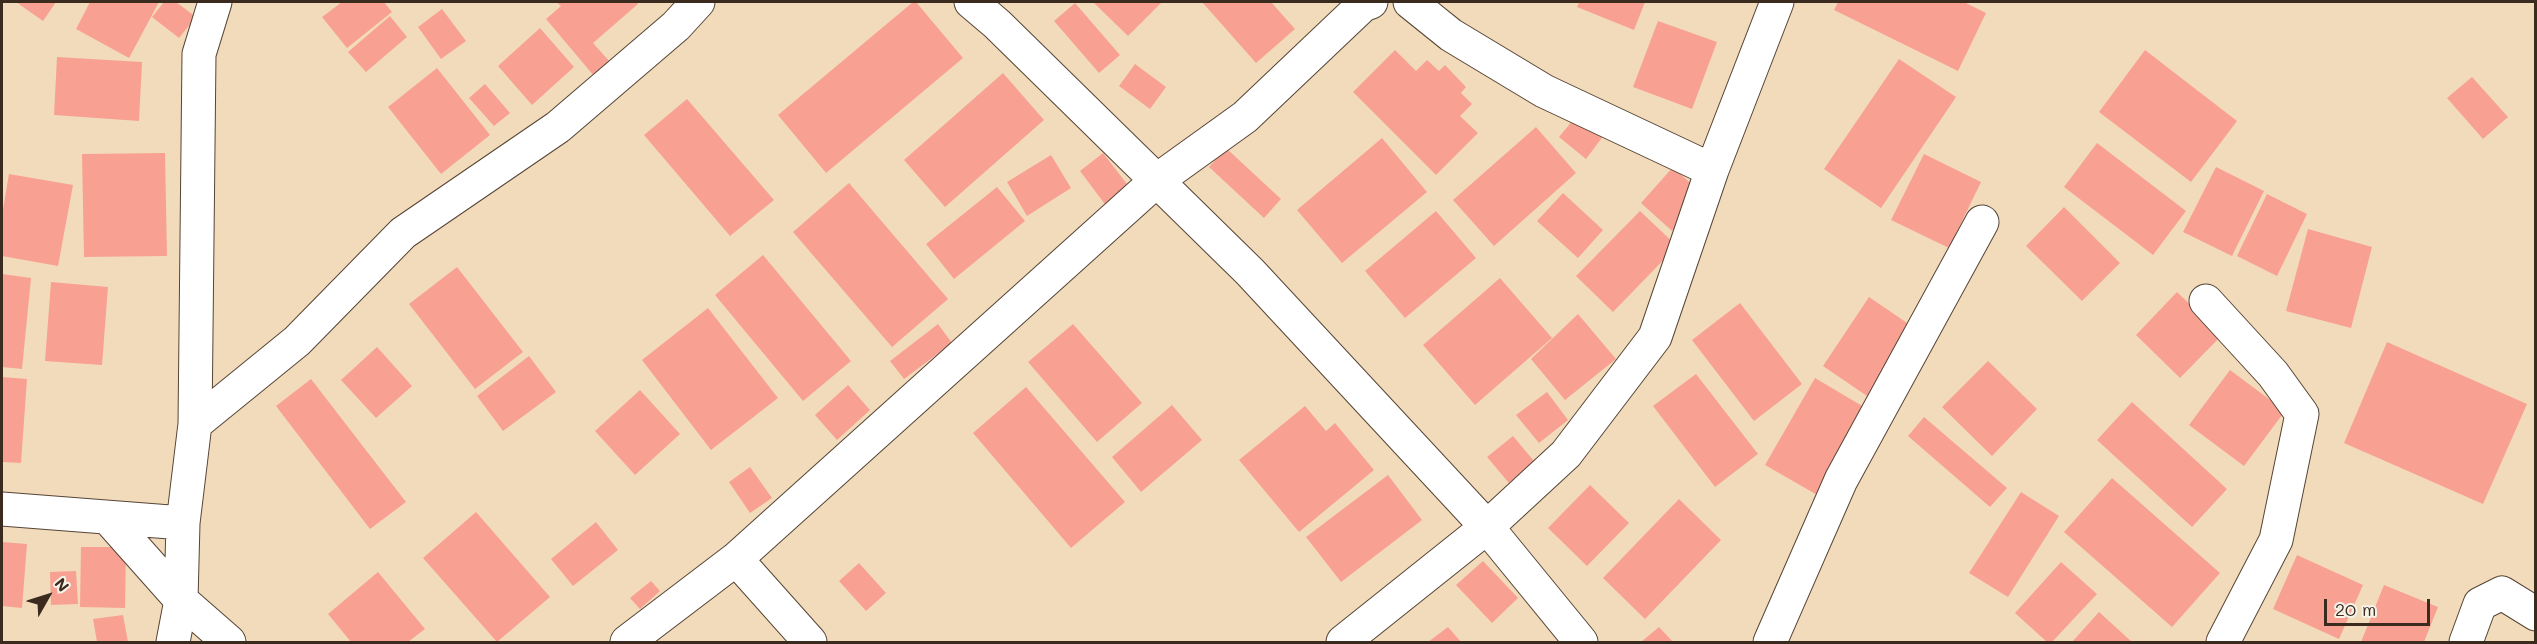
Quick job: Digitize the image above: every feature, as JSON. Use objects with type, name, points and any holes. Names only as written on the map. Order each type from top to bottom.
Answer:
[{"type":"street","points":[[173,642],[181,600],[183,523],[195,423],[199,54],[215,2]]},
{"type":"street","points":[[195,423],[297,341],[403,233],[558,127],[676,26],[698,2]]},
{"type":"street","points":[[970,2],[997,24],[1250,272],[1487,527],[1581,642]]},
{"type":"street","points":[[627,642],[736,559],[1156,181],[1245,117],[1363,4],[1371,2]]},
{"type":"street","points":[[1410,2],[1451,35],[1544,91],[1712,170]]},
{"type":"street","points":[[1343,642],[1487,527],[1566,454],[1655,337],[1712,170],[1777,2]]},
{"type":"street","points":[[1770,642],[1841,480],[1982,222]]},
{"type":"street","points":[[2206,301],[2273,374],[2302,414],[2276,540],[2223,642]]},
{"type":"street","points":[[2,509],[183,523]]},
{"type":"street","points":[[109,519],[181,600],[229,642]]},
{"type":"street","points":[[736,559],[810,642]]},
{"type":"street","points":[[2466,642],[2480,604],[2502,593],[2535,614]]},
{"type":"building","points":[[16,2],[56,2],[43,21]]},
{"type":"building","points":[[90,2],[159,2],[129,58],[76,29]]},
{"type":"building","points":[[164,2],[176,2],[196,17],[179,38],[152,17]]},
{"type":"building","points":[[342,2],[384,2],[392,12],[347,48],[322,17]]},
{"type":"building","points":[[556,2],[636,2],[638,4],[593,43],[610,62],[594,76],[546,19],[561,6]]},
{"type":"building","points":[[913,2],[916,2],[963,58],[826,173],[778,115]]},
{"type":"building","points":[[1093,2],[1162,2],[1128,36]]},
{"type":"building","points":[[1202,2],[1271,2],[1295,29],[1256,63]]},
{"type":"building","points":[[1579,2],[1645,2],[1634,30],[1577,7]]},
{"type":"building","points":[[1838,2],[1964,2],[1986,13],[1958,71],[1834,10]]},
{"type":"building","points":[[1075,3],[1120,55],[1099,73],[1054,21]]},
{"type":"building","points":[[442,9],[466,41],[441,59],[418,27]]},
{"type":"building","points":[[390,16],[407,37],[366,72],[348,52]]},
{"type":"building","points":[[1658,21],[1717,42],[1692,109],[1633,87]]},
{"type":"building","points":[[540,28],[574,67],[532,105],[498,66]]},
{"type":"building","points":[[1395,50],[1416,71],[1427,60],[1439,71],[1445,65],[1466,87],[1461,93],[1472,104],[1460,116],[1478,133],[1436,175],[1353,92]]},
{"type":"building","points":[[2145,50],[2237,121],[2191,182],[2099,112]]},
{"type":"building","points":[[57,57],[142,62],[139,121],[54,115]]},
{"type":"building","points":[[1899,59],[1956,97],[1881,208],[1824,169]]},
{"type":"building","points":[[1135,64],[1166,87],[1150,109],[1119,86]]},
{"type":"building","points":[[437,68],[490,135],[441,174],[388,107]]},
{"type":"building","points":[[1003,73],[1044,120],[945,207],[904,160]]},
{"type":"building","points":[[2472,77],[2508,117],[2483,139],[2447,98]]},
{"type":"building","points":[[485,84],[510,113],[494,126],[469,98]]},
{"type":"building","points":[[687,99],[774,200],[730,236],[644,135]]},
{"type":"building","points":[[1578,114],[1604,135],[1586,159],[1559,137]]},
{"type":"building","points":[[1536,127],[1576,173],[1494,246],[1453,200]]},
{"type":"building","points":[[1382,138],[1427,192],[1342,263],[1297,210]]},
{"type":"building","points":[[2097,143],[2186,211],[2153,255],[2064,187]]},
{"type":"building","points":[[1226,148],[1281,199],[1264,218],[1209,167]]},
{"type":"building","points":[[165,153],[167,256],[84,257],[82,154]]},
{"type":"building","points":[[1103,153],[1134,193],[1110,211],[1080,171]]},
{"type":"building","points":[[1924,154],[1981,182],[1949,248],[1891,220]]},
{"type":"building","points":[[1051,155],[1071,188],[1027,216],[1007,182]]},
{"type":"building","points":[[1673,167],[1700,192],[1672,231],[1641,203]]},
{"type":"building","points":[[2216,167],[2264,191],[2232,256],[2183,232]]},
{"type":"building","points":[[9,174],[73,185],[58,266],[2,256],[2,215]]},
{"type":"building","points":[[849,183],[948,299],[892,347],[793,232]]},
{"type":"building","points":[[997,187],[1025,221],[954,279],[926,244]]},
{"type":"building","points":[[1563,193],[1603,230],[1578,258],[1537,221]]},
{"type":"building","points":[[2267,194],[2307,214],[2277,276],[2237,256]]},
{"type":"building","points":[[2064,207],[2120,263],[2082,301],[2026,246]]},
{"type":"building","points":[[1436,211],[1476,258],[1405,318],[1365,271]]},
{"type":"building","points":[[1640,211],[1677,246],[1613,312],[1576,276]]},
{"type":"building","points":[[2308,229],[2372,247],[2351,328],[2286,311]]},
{"type":"building","points":[[763,255],[851,361],[803,401],[715,295]]},
{"type":"building","points":[[457,267],[523,352],[475,389],[409,304]]},
{"type":"building","points":[[2,274],[31,278],[22,369],[2,367]]},
{"type":"building","points":[[1500,278],[1552,338],[1475,405],[1423,345]]},
{"type":"building","points":[[51,282],[108,287],[102,365],[45,361]]},
{"type":"building","points":[[2177,292],[2222,335],[2180,378],[2136,335]]},
{"type":"building","points":[[1869,297],[1913,327],[1867,396],[1823,366]]},
{"type":"building","points":[[1740,303],[1802,384],[1754,421],[1692,340]]},
{"type":"building","points":[[708,308],[778,398],[711,450],[642,360]]},
{"type":"building","points":[[1578,314],[1616,359],[1565,400],[1531,359]]},
{"type":"building","points":[[938,324],[952,343],[904,379],[890,361]]},
{"type":"building","points":[[1073,324],[1142,403],[1097,442],[1028,362]]},
{"type":"building","points":[[2387,342],[2527,404],[2483,504],[2344,443]]},
{"type":"building","points":[[377,347],[412,386],[376,418],[341,380]]},
{"type":"building","points":[[529,356],[556,392],[503,431],[477,396]]},
{"type":"building","points":[[1988,361],[2037,409],[1992,456],[1942,407]]},
{"type":"building","points":[[2230,370],[2285,411],[2244,466],[2189,425]]},
{"type":"building","points":[[1696,374],[1758,454],[1715,487],[1653,406]]},
{"type":"building","points":[[2,377],[27,379],[21,463],[2,462]]},
{"type":"building","points":[[1815,378],[1869,410],[1819,496],[1765,465]]},
{"type":"building","points":[[311,379],[406,502],[370,529],[276,406]]},
{"type":"building","points":[[848,385],[870,410],[837,440],[815,415]]},
{"type":"building","points":[[1026,387],[1125,502],[1071,548],[973,433]]},
{"type":"building","points":[[640,390],[680,434],[635,475],[595,431]]},
{"type":"building","points":[[1547,392],[1568,420],[1539,443],[1516,415]]},
{"type":"building","points":[[2132,402],[2227,489],[2192,527],[2097,440]]},
{"type":"building","points":[[1172,405],[1202,440],[1141,492],[1112,457]]},
{"type":"building","points":[[1305,406],[1326,431],[1335,423],[1374,470],[1299,532],[1239,460]]},
{"type":"building","points":[[1924,417],[2007,488],[1990,507],[1908,436]]},
{"type":"building","points":[[1513,436],[1534,461],[1509,483],[1487,457]]},
{"type":"building","points":[[750,467],[772,498],[750,513],[729,482]]},
{"type":"building","points":[[1388,475],[1422,520],[1341,582],[1306,537]]},
{"type":"building","points":[[2112,478],[2220,573],[2172,627],[2064,532]]},
{"type":"building","points":[[1590,485],[1629,523],[1587,566],[1548,528]]},
{"type":"building","points":[[2021,492],[2059,516],[2008,597],[1969,573]]},
{"type":"building","points":[[1679,499],[1721,540],[1645,619],[1603,578]]},
{"type":"building","points":[[476,512],[550,597],[497,642],[423,558]]},
{"type":"building","points":[[596,522],[618,550],[573,586],[551,559]]},
{"type":"building","points":[[2,542],[27,544],[22,608],[2,606]]},
{"type":"building","points":[[81,547],[126,547],[125,608],[80,607]]},
{"type":"building","points":[[2297,555],[2363,585],[2339,639],[2273,609]]},
{"type":"building","points":[[1483,561],[1518,598],[1492,623],[1456,585]]},
{"type":"building","points":[[2061,562],[2097,594],[2052,642],[2047,642],[2015,613]]},
{"type":"building","points":[[859,563],[886,593],[866,611],[839,581]]},
{"type":"building","points":[[76,571],[78,604],[51,605],[50,572]]},
{"type":"building","points":[[378,572],[425,629],[408,642],[351,642],[328,614]]},
{"type":"building","points":[[651,581],[660,591],[640,609],[630,598]]},
{"type":"building","points":[[2384,585],[2438,607],[2424,642],[2361,642]]},
{"type":"building","points":[[2099,612],[2132,642],[2072,642]]},
{"type":"building","points":[[123,615],[128,642],[97,642],[93,619]]},
{"type":"building","points":[[1448,627],[1461,642],[1428,642]]},
{"type":"building","points":[[1659,627],[1673,642],[1641,642]]}]
